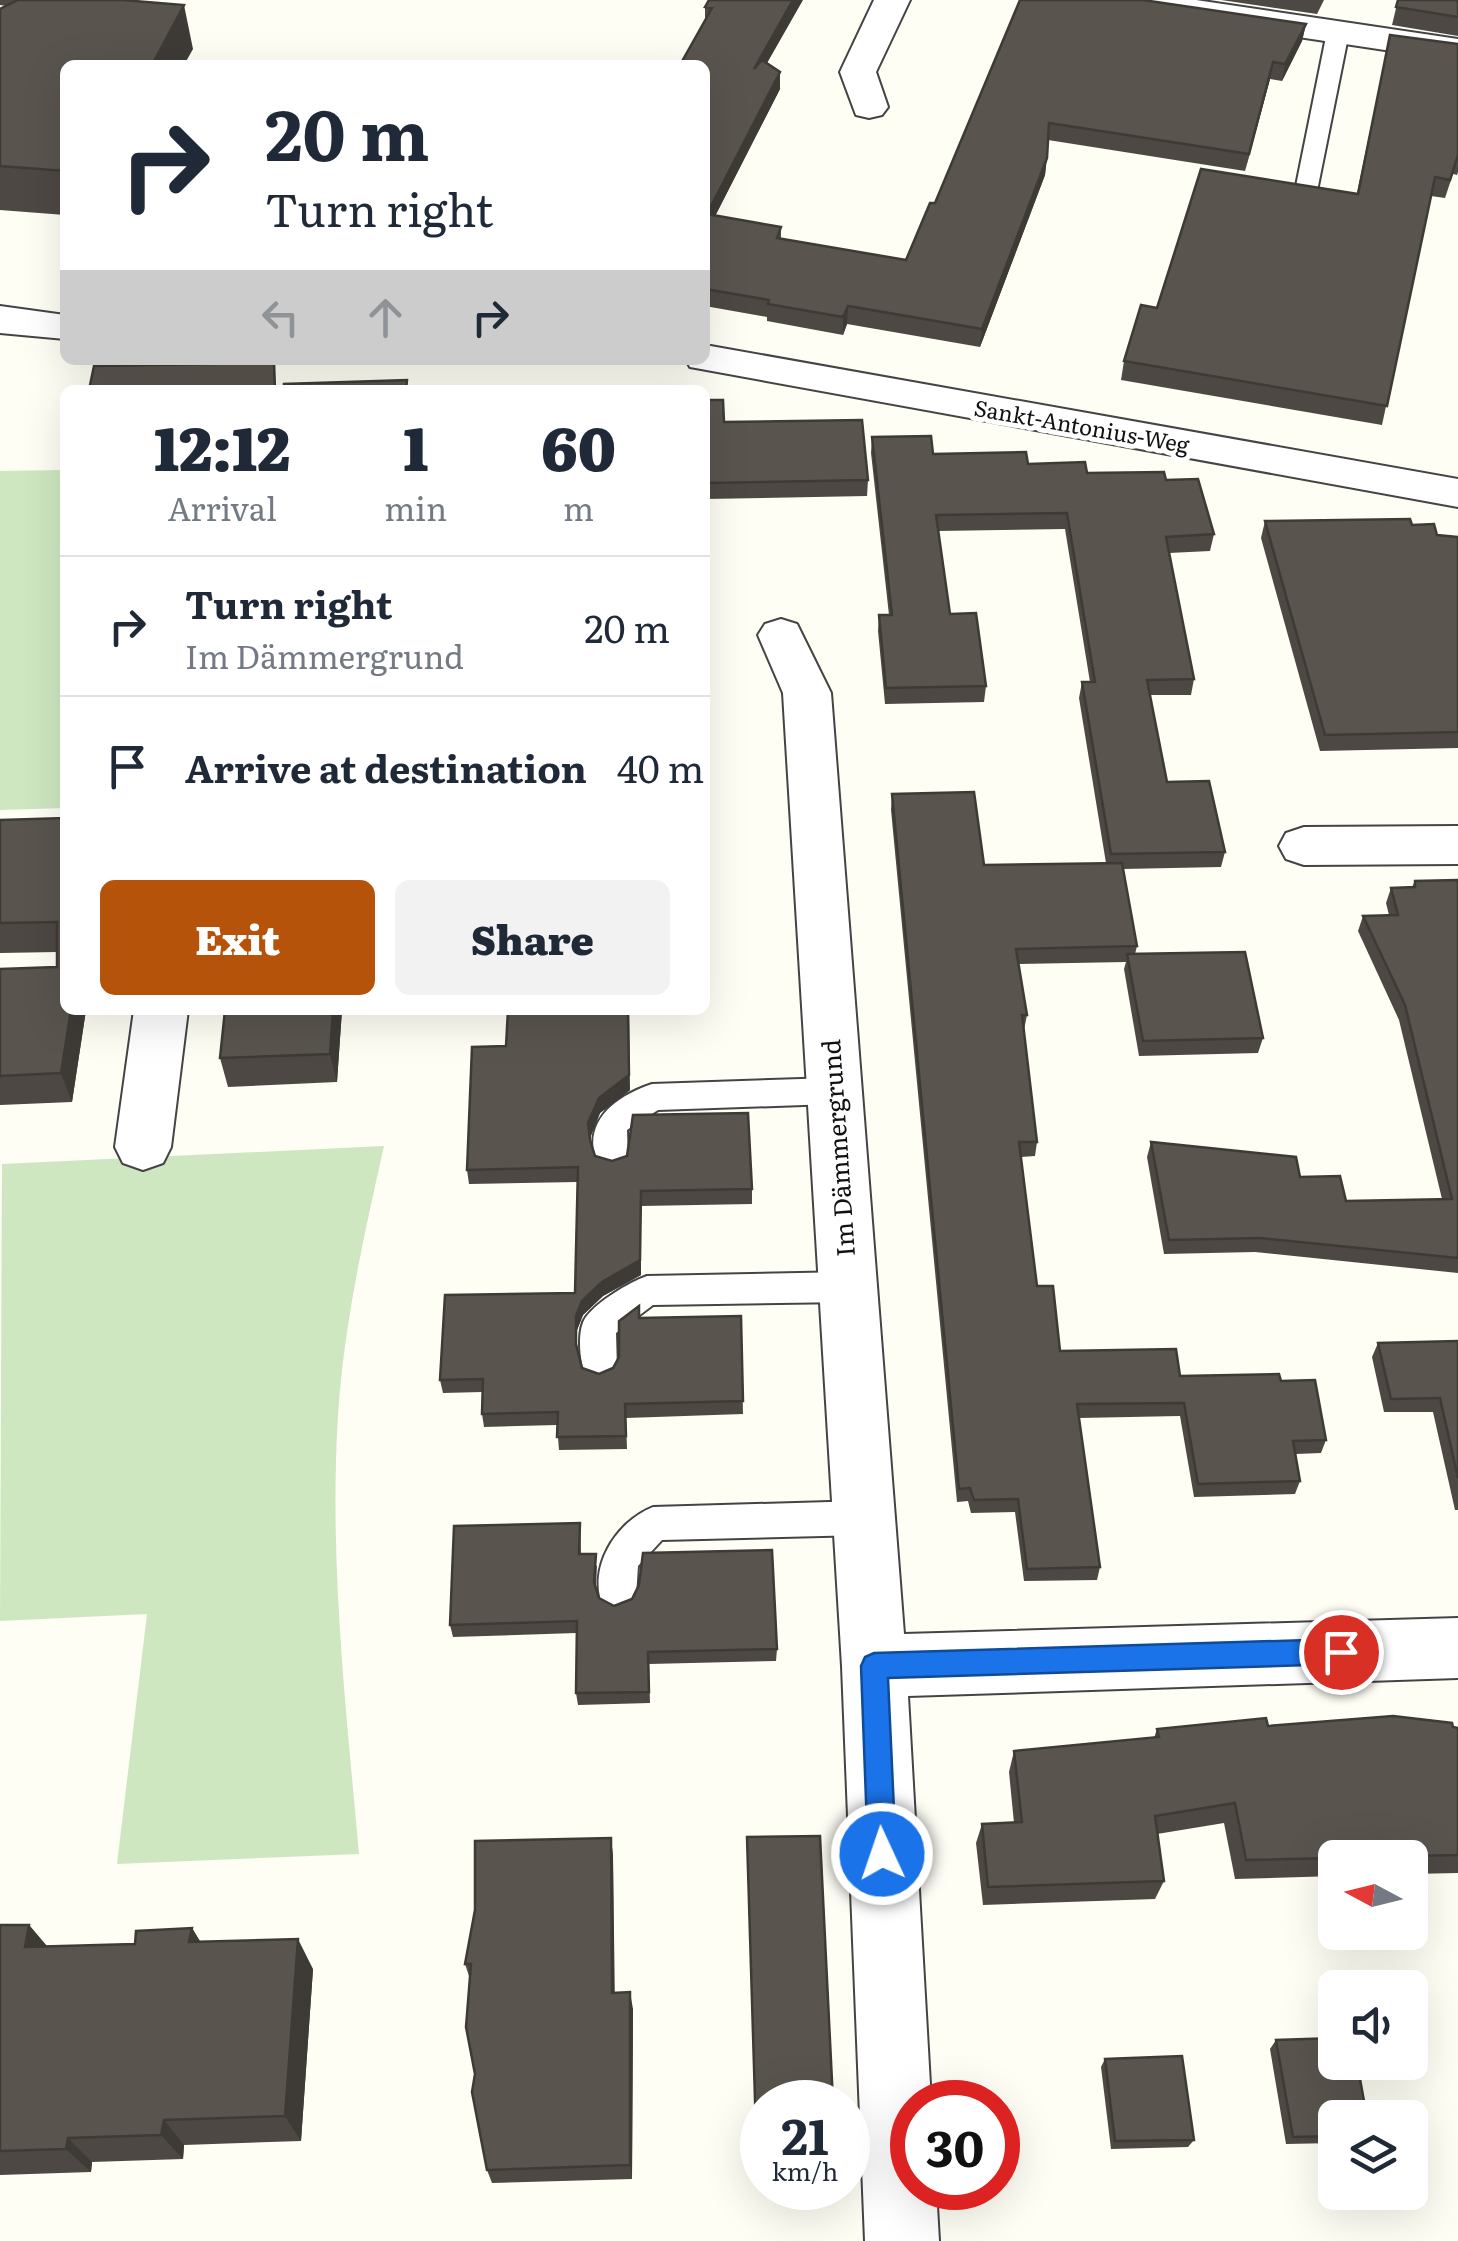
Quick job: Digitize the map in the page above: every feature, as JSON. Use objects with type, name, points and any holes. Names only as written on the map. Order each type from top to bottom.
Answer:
[{"type":"street","points":[[870,107],[858,72],[892,0]]},
{"type":"street","points":[[1125,0],[1458,50]]},
{"type":"street","points":[[0,318],[6,322],[60,327]]},
{"type":"street","name":"Sankt-Antonius-Weg","points":[[710,359],[1458,493]]},
{"type":"street","name":"Im Dämmergrund","points":[[781,635],[807,693],[874,1666],[902,2241]]},
{"type":"street","points":[[1304,846],[1458,845]]},
{"type":"street","points":[[143,1147],[160,1015]]},
{"type":"street","points":[[874,1666],[1458,1648]]},
{"type":"lane","points":[[1306,191],[1338,32]]},
{"type":"lane","points":[[612,1159],[612,1124],[652,1097],[832,1091]]},
{"type":"lane","points":[[598,1369],[599,1326],[647,1292],[848,1286]]},
{"type":"lane","points":[[617,1597],[620,1559],[653,1524],[863,1518]]},
{"type":"green space","points":[[60,470],[60,808],[0,810],[0,471]]},
{"type":"green space","points":[[384,1146],[350,1313],[336,1470],[340,1635],[359,1854],[117,1864],[147,1614],[0,1621],[2,1164]]},
{"type":"building","points":[[18,0],[122,0],[184,5],[155,60],[60,60],[60,171],[0,166],[0,9]]},
{"type":"building","points":[[709,0],[793,0],[754,69],[762,60],[780,72],[710,208],[710,60],[683,60],[712,8],[705,7]]},
{"type":"building","points":[[1020,0],[1143,0],[1306,24],[1285,64],[1273,62],[1249,154],[1049,123],[1047,158],[982,329],[848,306],[843,317],[768,304],[769,300],[710,290],[710,215],[781,227],[777,238],[906,260],[930,203],[935,203]]},
{"type":"building","points":[[1398,0],[1458,0],[1458,17],[1396,7]]},
{"type":"building","points":[[1390,35],[1458,44],[1458,155],[1450,180],[1435,177],[1387,406],[1124,361],[1141,305],[1157,308],[1201,169],[1358,194]]},
{"type":"building","points":[[274,365],[275,385],[90,385],[94,366]]},
{"type":"building","points":[[407,380],[406,385],[284,384]]},
{"type":"building","points":[[710,400],[723,400],[724,422],[862,420],[868,480],[710,483]]},
{"type":"building","points":[[931,436],[933,454],[1026,452],[1028,464],[1085,462],[1087,473],[1164,472],[1166,480],[1198,479],[1214,534],[1166,537],[1194,679],[1147,680],[1167,782],[1209,781],[1225,852],[1111,854],[1082,682],[1095,682],[1067,513],[936,515],[950,614],[976,613],[986,686],[886,688],[879,615],[892,615],[872,437]]},
{"type":"building","points":[[1410,519],[1412,525],[1434,524],[1437,535],[1458,537],[1458,732],[1325,735],[1265,521]]},
{"type":"building","points":[[974,792],[984,865],[1122,863],[1137,946],[1016,949],[1027,1015],[1022,1015],[1037,1142],[1019,1142],[1037,1286],[1053,1286],[1060,1351],[1176,1349],[1180,1376],[1279,1374],[1281,1381],[1315,1380],[1326,1440],[1293,1441],[1300,1481],[1198,1484],[1184,1403],[1077,1404],[1100,1567],[1027,1569],[1018,1499],[974,1500],[970,1488],[959,1489],[892,794]]},
{"type":"building","points":[[60,818],[60,1015],[70,1015],[61,1073],[0,1076],[0,969],[57,967],[57,922],[0,923],[0,820]]},
{"type":"building","points":[[1458,880],[1458,1258],[1260,1238],[1169,1240],[1151,1142],[1296,1157],[1300,1177],[1340,1176],[1346,1201],[1452,1199],[1405,1005],[1363,916],[1398,915],[1391,888],[1415,887],[1415,881]]},
{"type":"building","points":[[1245,952],[1263,1038],[1143,1041],[1127,954]]},
{"type":"building","points":[[224,1015],[333,1015],[330,1054],[220,1058]]},
{"type":"building","points":[[508,1015],[628,1015],[629,1075],[599,1098],[588,1123],[595,1156],[612,1161],[627,1156],[633,1115],[748,1113],[752,1189],[641,1191],[640,1260],[602,1282],[582,1301],[576,1316],[576,1344],[582,1368],[599,1374],[613,1368],[619,1357],[619,1321],[639,1306],[639,1318],[741,1316],[743,1401],[625,1404],[626,1436],[557,1437],[558,1412],[482,1414],[483,1379],[440,1380],[445,1295],[575,1293],[578,1167],[467,1170],[472,1047],[506,1046]]},
{"type":"building","points":[[1458,1341],[1458,1478],[1440,1398],[1391,1399],[1378,1343]]},
{"type":"building","points":[[580,1523],[579,1554],[596,1554],[594,1582],[599,1598],[614,1606],[632,1599],[639,1585],[643,1553],[772,1550],[777,1649],[648,1652],[649,1692],[576,1693],[577,1621],[450,1625],[454,1526]]},
{"type":"building","points":[[1393,1716],[1452,1723],[1458,1728],[1458,1855],[1428,1856],[1428,1840],[1318,1840],[1318,1858],[1246,1860],[1235,1803],[1155,1816],[1164,1881],[988,1887],[982,1824],[1022,1822],[1014,1751],[1159,1737],[1157,1729],[1266,1718],[1268,1726]]},
{"type":"building","points":[[820,1836],[832,2080],[754,2080],[747,1837]]},
{"type":"building","points":[[611,1838],[612,1993],[630,1992],[630,2165],[487,2170],[472,2092],[475,2074],[466,2027],[471,1964],[465,1964],[475,1910],[475,1841]]},
{"type":"building","points":[[0,1925],[29,1925],[25,1947],[135,1944],[136,1931],[192,1928],[189,1942],[298,1939],[285,2116],[164,2120],[161,2135],[68,2138],[66,2149],[0,2151]]},
{"type":"building","points":[[1318,2039],[1318,2080],[1360,2080],[1364,2100],[1318,2100],[1318,2136],[1293,2137],[1276,2040]]},
{"type":"building","points":[[1182,2056],[1194,2140],[1115,2141],[1105,2059]]},
{"type":"route","points":[[882,1854],[874,1666],[1341,1652]]}]
